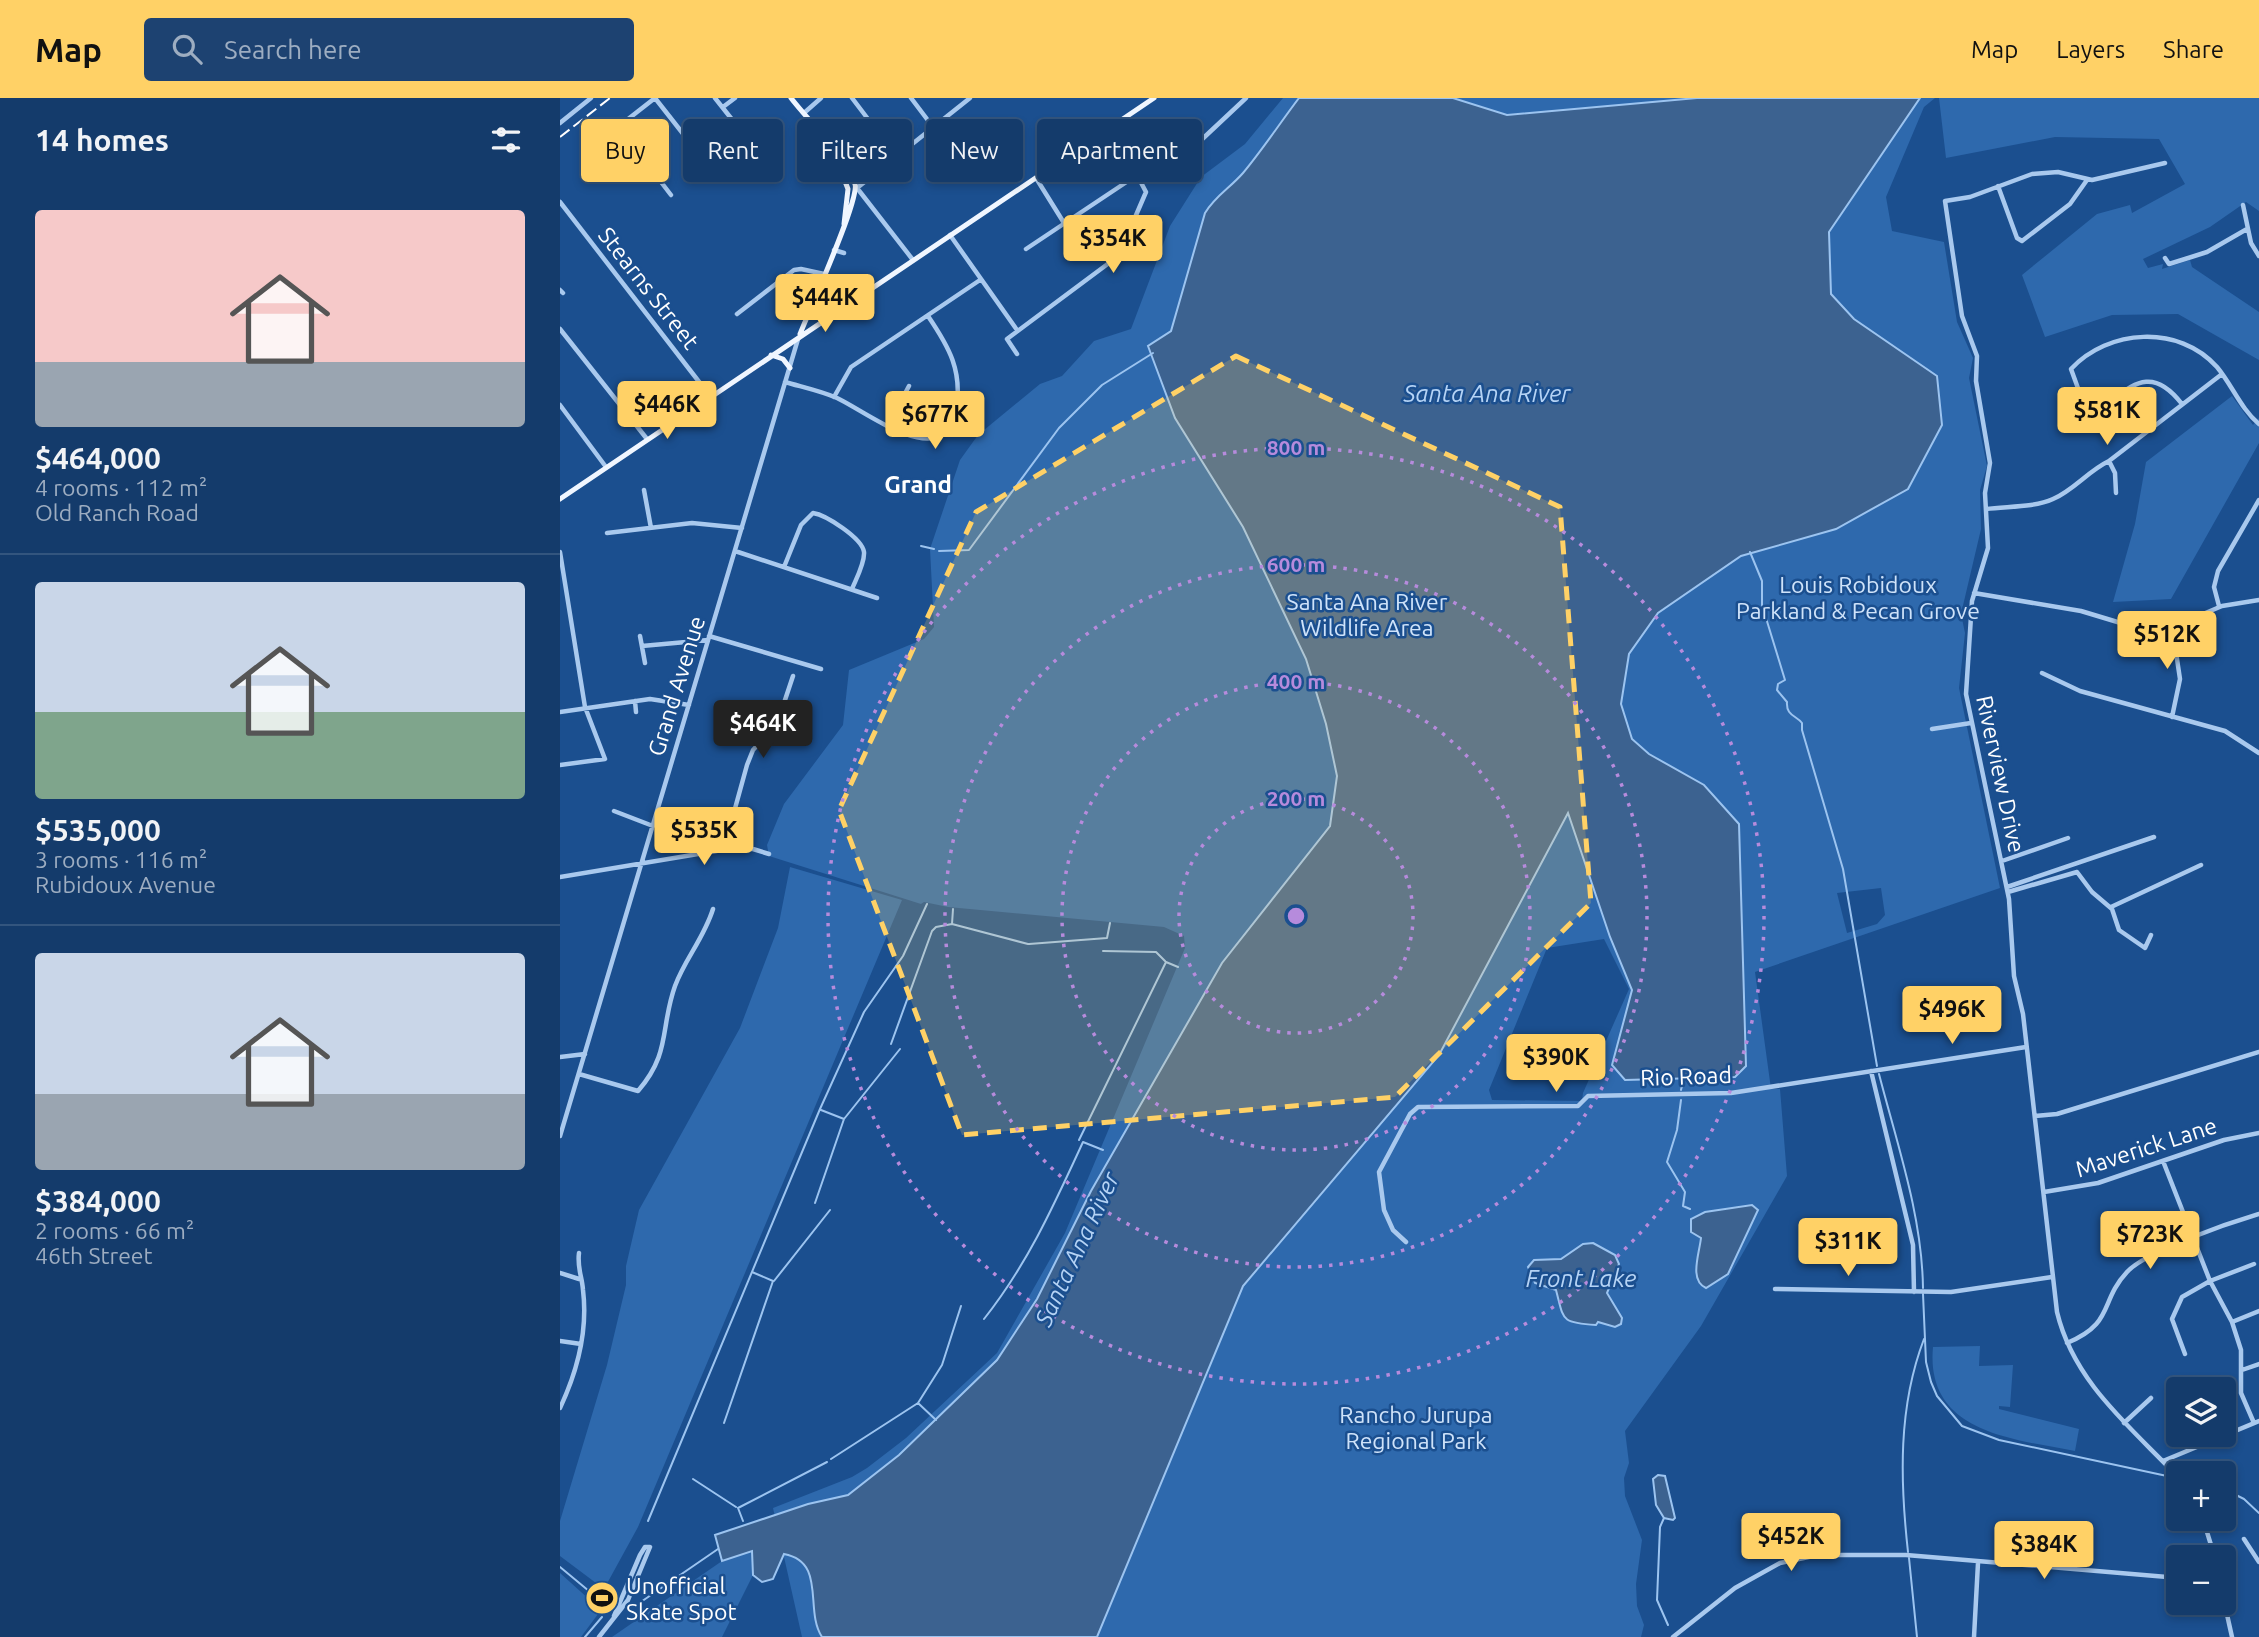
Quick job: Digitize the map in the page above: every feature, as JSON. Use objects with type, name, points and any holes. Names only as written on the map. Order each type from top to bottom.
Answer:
[{"type":"main road","points":[[790,98],[807,119]]},
{"type":"main road","points":[[560,499],[1154,98]]},
{"type":"main road","points":[[845,182],[848,189]]},
{"type":"main road","points":[[854,182],[857,188]]},
{"type":"main road","name":"Grand Avenue","points":[[799,337],[853,208],[857,188]]},
{"type":"main road","name":"Grand Avenue","points":[[844,225],[848,189]]},
{"type":"main road","points":[[810,309],[815,317],[823,320]]},
{"type":"main road","points":[[771,355],[783,359],[790,368]]},
{"type":"street","points":[[560,123],[591,98]]},
{"type":"street","points":[[627,119],[655,98],[683,134]]},
{"type":"street","points":[[715,98],[732,119]]},
{"type":"street","points":[[723,107],[735,98]]},
{"type":"street","points":[[803,114],[821,98]]},
{"type":"street","points":[[852,98],[867,119]]},
{"type":"street","points":[[911,98],[927,119]]},
{"type":"street","points":[[943,119],[970,98]]},
{"type":"street","points":[[1202,139],[1246,98]]},
{"type":"street","points":[[848,189],[857,188],[926,133]]},
{"type":"street","points":[[2087,180],[2070,204],[2022,241],[2017,238],[1998,186],[2045,172],[2068,173],[2087,180],[2165,163]]},
{"type":"street","points":[[1017,354],[1007,339],[1121,250],[1146,192],[1138,175],[1026,249]]},
{"type":"street","points":[[1036,178],[1064,223]]},
{"type":"street","points":[[661,182],[671,195]]},
{"type":"street","name":"Riverview Drive","points":[[1998,186],[1970,197],[1945,201],[1962,316],[1977,356],[1976,381],[1990,463],[1986,509],[1987,557],[1974,593],[1965,683],[1971,723],[2007,889],[2014,976],[2035,1116],[2057,1312],[2067,1343],[2083,1374],[2124,1423],[2166,1464]]},
{"type":"street","points":[[857,188],[913,260]]},
{"type":"street","name":"Stearns Street","points":[[560,202],[710,396]]},
{"type":"street","points":[[2243,205],[2247,229],[2259,256]]},
{"type":"street","points":[[2165,258],[2169,264],[2207,252],[2247,229]]},
{"type":"street","points":[[950,234],[1017,330]]},
{"type":"street","points":[[834,250],[844,253]]},
{"type":"street","points":[[737,314],[794,270],[824,274]]},
{"type":"street","points":[[834,397],[850,367],[981,279]]},
{"type":"street","points":[[785,382],[834,397],[910,438],[930,440],[945,433],[955,418],[959,395],[956,362],[928,316]]},
{"type":"street","points":[[560,329],[647,439]]},
{"type":"street","name":"Grand Avenue","points":[[560,1136],[799,337]]},
{"type":"street","points":[[2182,404],[2166,388],[2141,384],[2122,390],[2087,413],[2083,410],[2071,369],[2111,341],[2160,337],[2177,341],[2204,356],[2222,374],[2259,424]]},
{"type":"street","points":[[1986,509],[2046,502],[2109,461],[2222,374]]},
{"type":"street","points":[[888,425],[909,386]]},
{"type":"street","points":[[561,409],[606,467]]},
{"type":"street","points":[[2109,461],[2115,473],[2116,493]]},
{"type":"street","points":[[644,490],[651,528]]},
{"type":"street","points":[[2219,607],[2214,587],[2218,571],[2259,500]]},
{"type":"street","points":[[784,567],[801,525],[813,513],[825,515],[862,547],[864,556],[852,589]]},
{"type":"street","points":[[607,533],[708,522],[742,528]]},
{"type":"street","points":[[735,551],[877,598]]},
{"type":"street","points":[[560,552],[585,707],[605,759],[560,765]]},
{"type":"street","points":[[1974,593],[2081,611],[2134,628],[2172,626],[2219,607],[2259,600]]},
{"type":"street","points":[[2172,626],[2180,679],[2172,717]]},
{"type":"street","points":[[640,636],[645,663]]},
{"type":"street","points":[[642,646],[709,638],[821,669]]},
{"type":"street","points":[[2042,673],[2081,691],[2225,731],[2259,754]]},
{"type":"street","points":[[728,849],[731,823],[747,765],[753,750],[777,724],[793,676]]},
{"type":"street","points":[[560,712],[650,699],[689,705]]},
{"type":"street","points":[[635,701],[636,712]]},
{"type":"street","points":[[1932,729],[1971,723]]},
{"type":"street","points":[[614,811],[653,826]]},
{"type":"street","points":[[2002,861],[2068,838]]},
{"type":"street","points":[[2007,889],[2074,869],[2154,838]]},
{"type":"street","points":[[560,877],[728,849],[753,849],[769,854]]},
{"type":"street","points":[[2111,907],[2201,865]]},
{"type":"street","points":[[2074,869],[2111,907],[2119,930],[2143,948],[2148,946],[2151,936]]},
{"type":"street","points":[[579,1074],[638,1091],[658,1066],[675,985],[706,933],[713,909]]},
{"type":"street","name":"Rio Road","points":[[1406,1242],[1393,1230],[1384,1210],[1379,1172],[1410,1114],[1419,1107],[1578,1106],[1588,1096],[1711,1095],[2026,1047]]},
{"type":"street","points":[[2035,1116],[2057,1114],[2259,1052]]},
{"type":"street","points":[[560,1057],[584,1054]]},
{"type":"street","points":[[1876,1071],[1913,1245],[1917,1292]]},
{"type":"street","name":"Maverick Lane","points":[[2043,1192],[2090,1185],[2242,1135],[2259,1133]]},
{"type":"street","points":[[2163,1161],[2210,1281],[2232,1322],[2241,1350],[2241,1393],[2257,1422],[2163,1461]]},
{"type":"street","points":[[2067,1343],[2089,1332],[2100,1322],[2120,1281],[2132,1267],[2193,1239],[2259,1214]]},
{"type":"street","points":[[560,1408],[578,1367],[581,1344],[584,1289],[580,1279],[579,1253]]},
{"type":"street","points":[[2185,1354],[2172,1319],[2182,1297],[2210,1281],[2255,1264]]},
{"type":"street","points":[[560,1273],[580,1279]]},
{"type":"street","points":[[1775,1289],[1927,1293],[1966,1291],[2052,1277]]},
{"type":"street","points":[[2232,1322],[2259,1311]]},
{"type":"street","points":[[560,1341],[581,1344]]},
{"type":"street","points":[[2242,1370],[2259,1364]]},
{"type":"street","points":[[2124,1423],[2151,1398]]},
{"type":"street","points":[[2244,1539],[2259,1562]]},
{"type":"street","points":[[599,1637],[628,1600],[650,1547],[645,1547],[640,1555],[614,1616]]},
{"type":"street","points":[[1672,1637],[1735,1588],[1780,1563],[1818,1555],[1909,1556],[2166,1577]]},
{"type":"street","points":[[1974,1637],[1978,1563]]},
{"type":"street","points":[[2227,1615],[2232,1637]]},
{"type":"highlighted area","points":[[1236,356],[1560,507],[1591,903],[1395,1097],[962,1135],[839,810],[976,512]]},
{"type":"green space","name":"Santa Ana River Wildlife Area","points":[[1283,98],[1935,98],[1924,107],[1886,197],[1892,231],[1944,242],[1957,322],[1973,358],[1969,378],[1987,466],[1980,490],[1981,529],[1961,614],[1965,633],[1959,688],[2000,888],[1755,972],[1771,1089],[1780,1089],[1787,1176],[1701,1326],[1625,1431],[1629,1463],[1624,1478],[1625,1496],[1642,1540],[1636,1584],[1637,1606],[1644,1625],[1641,1637],[802,1637],[773,1508],[852,1477],[867,1468],[906,1438],[997,1353],[1065,1233],[1185,948],[1184,936],[1164,927],[948,907],[924,902],[921,904],[769,856],[767,845],[784,804],[843,725],[849,670],[924,639],[934,627],[930,549],[960,460],[978,435],[1040,384],[1062,376],[1094,341],[1131,329],[1170,226],[1198,182],[1202,182],[1202,176],[1245,144]],"holes":[[[1881,888],[1885,915],[1877,924],[1847,933],[1837,893]],[[1604,939],[1629,989],[1583,1093],[1582,1101],[1492,1100],[1489,1090],[1547,948]]]},
{"type":"green space","points":[[1939,98],[2259,98],[2259,211],[2246,202],[2210,227],[2143,259],[2148,268],[2163,264],[2162,269],[2190,260],[2192,267],[2259,312],[2259,360],[2178,314],[2112,315],[2045,337],[2022,275],[2097,214],[2130,205],[2132,213],[2185,184],[2159,139],[2055,137],[1946,158]]},
{"type":"green space","points":[[2232,396],[2253,425],[2259,418],[2259,443],[2171,599],[2113,602],[2135,524],[2146,462]]},
{"type":"green space","points":[[790,867],[902,900],[638,1527],[604,1589],[560,1556],[560,1521],[607,1365],[626,1285],[626,1266],[639,1210],[740,1028],[778,928]]},
{"type":"green space","points":[[1980,1346],[1979,1366],[2013,1365],[2010,1407],[1999,1406],[1999,1409],[2079,1429],[2075,1451],[2001,1435],[1978,1427],[1958,1415],[1943,1398],[1934,1376],[1933,1347]]},
{"type":"green space","points":[[752,1551],[753,1575],[722,1637],[612,1637],[722,1561]]},
{"type":"green space","points":[[560,1573],[601,1610],[581,1637],[560,1637]]},
{"type":"water","name":"Santa Ana River","points":[[1299,98],[1453,98],[1507,115],[1697,98],[1920,98],[1829,232],[1831,294],[1854,319],[1937,376],[1942,425],[1908,489],[1836,529],[1741,556],[1658,613],[1629,654],[1621,704],[1632,739],[1649,754],[1704,785],[1739,824],[1746,1066],[1735,1077],[1625,1080],[1612,1065],[1632,990],[1610,937],[1568,813],[1439,1055],[1243,1286],[1097,1637],[822,1637],[817,1626],[806,1567],[797,1559],[784,1554],[773,1579],[762,1582],[753,1575],[752,1551],[722,1561],[715,1535],[808,1504],[848,1495],[899,1455],[997,1360],[1037,1299],[1091,1191],[1222,963],[1330,826],[1337,776],[1326,724],[1306,659],[1243,527],[1175,418],[1148,346],[1171,331],[1205,213],[1258,155]]},
{"type":"water","points":[[1752,1205],[1758,1210],[1728,1274],[1706,1288],[1696,1273],[1701,1238],[1691,1232],[1691,1219],[1705,1212]]},
{"type":"water","name":"Front Lake","points":[[1593,1243],[1615,1255],[1619,1264],[1607,1293],[1622,1318],[1621,1324],[1615,1327],[1598,1322],[1596,1325],[1570,1321],[1563,1314],[1556,1290],[1535,1283],[1528,1267],[1534,1260],[1561,1259],[1583,1244]]},
{"type":"water","points":[[1658,1475],[1665,1476],[1675,1518],[1673,1520],[1664,1518],[1656,1505],[1653,1479]]},
{"type":"waterway","points":[[939,551],[969,550],[1059,428],[1102,385],[1153,353]]},
{"type":"waterway","points":[[921,546],[934,549]]},
{"type":"waterway","points":[[1750,552],[1762,581],[1762,605],[1785,680],[1778,684],[1777,690],[1787,702],[1790,713],[1802,723],[1843,869],[1877,1066]]},
{"type":"waterway","points":[[648,1521],[820,1109],[864,1012],[903,956],[927,904]]},
{"type":"waterway","points":[[891,1044],[932,931],[936,927],[952,924],[953,909]]},
{"type":"waterway","points":[[1029,944],[1107,938],[1110,923]]},
{"type":"waterway","points":[[952,924],[1028,944]]},
{"type":"waterway","points":[[1103,951],[1156,952],[1165,961]]},
{"type":"waterway","points":[[1079,1140],[1166,962],[1178,967]]},
{"type":"waterway","points":[[844,1119],[900,1049]]},
{"type":"waterway","points":[[1879,1074],[1913,1207],[1922,1261],[1923,1288]]},
{"type":"waterway","points":[[1681,1090],[1684,1077]]},
{"type":"waterway","points":[[1681,1100],[1677,1130],[1667,1162],[1685,1192],[1683,1206],[1690,1209]]},
{"type":"waterway","points":[[815,1203],[844,1119],[821,1110]]},
{"type":"waterway","points":[[984,1319],[1027,1256],[1083,1142],[1103,1150]]},
{"type":"waterway","points":[[774,1281],[830,1210]]},
{"type":"waterway","points":[[724,1423],[773,1281],[752,1272]]},
{"type":"waterway","points":[[1923,1294],[1926,1362],[1931,1382],[1937,1396],[1962,1426],[1999,1440],[2166,1476]]},
{"type":"waterway","points":[[936,1420],[918,1403],[942,1365],[961,1306]]},
{"type":"waterway","points":[[1908,1552],[1903,1498],[1905,1417],[1909,1391],[1924,1339]]},
{"type":"waterway","points":[[831,1459],[918,1403]]},
{"type":"waterway","points":[[743,1521],[738,1508],[827,1462]]},
{"type":"waterway","points":[[693,1479],[736,1507]]},
{"type":"waterway","points":[[2236,1495],[2259,1513]]},
{"type":"waterway","points":[[1664,1518],[1660,1527],[1657,1600],[1668,1625]]},
{"type":"waterway","points":[[635,1606],[718,1549]]},
{"type":"waterway","points":[[1909,1558],[1917,1637]]},
{"type":"waterway","points":[[560,1567],[607,1606]]},
{"type":"waterway","points":[[585,1637],[602,1617]]},
{"type":"railway","points":[[560,137],[610,98]]},
{"type":"place","name":"Unofficial Skate Spot","points":[[602,1598]]},
{"type":"district","name":"Grand","points":[[918,484]]},
{"type":"park label","name":"Louis Robidoux Parkland & Pecan Grove","points":[[1858,597]]},
{"type":"park label","name":"Rancho Jurupa Regional Park","points":[[1416,1427]]}]
